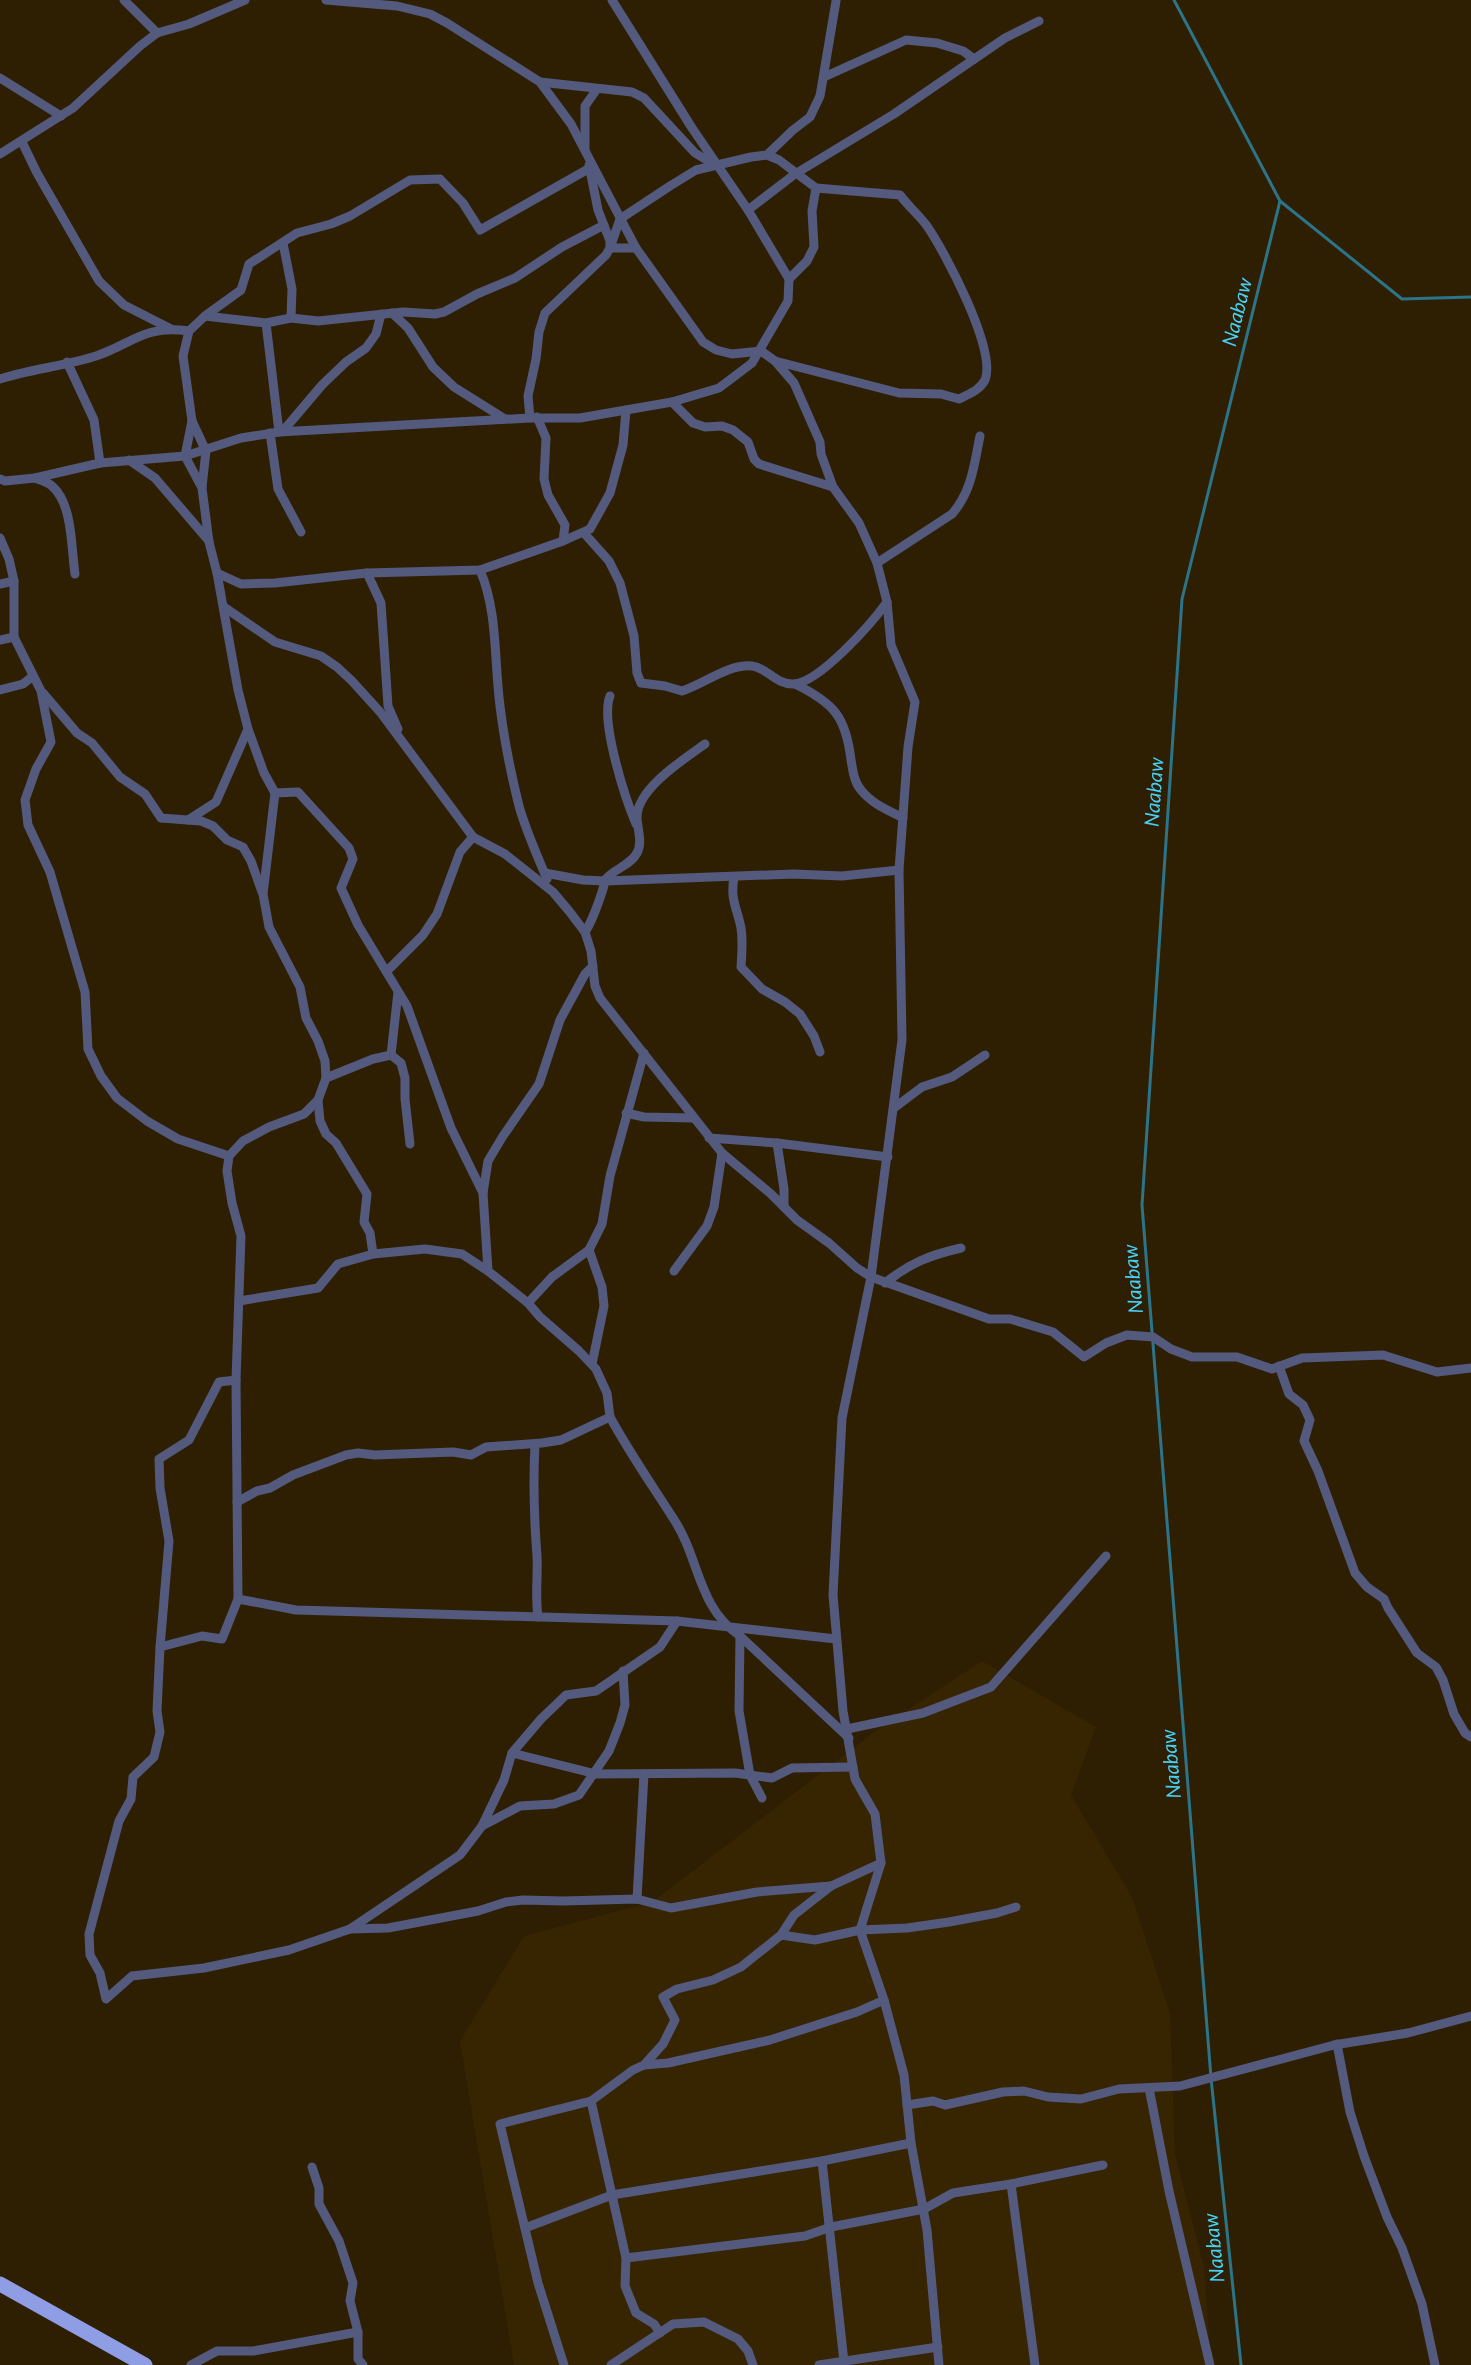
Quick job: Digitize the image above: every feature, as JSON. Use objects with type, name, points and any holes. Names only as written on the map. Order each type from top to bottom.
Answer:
[{"type":"highway","points":[[0,2284],[145,2365]]},
{"type":"street","points":[[124,0],[157,33]]},
{"type":"street","points":[[0,154],[22,142],[90,95],[140,46],[157,33],[189,24],[245,0]]},
{"type":"street","points":[[326,0],[397,6],[430,14],[540,82],[571,124],[636,248],[703,342],[716,350],[732,354],[761,351],[776,360],[899,393],[941,394],[960,399],[976,390],[984,382],[986,373],[977,324],[945,256],[926,224],[900,195],[816,188],[795,174],[789,166],[767,155]]},
{"type":"street","points":[[0,479],[4,481],[35,478],[100,464],[185,456],[241,438],[277,432],[533,417],[580,418],[672,402],[719,388],[752,363],[788,302],[789,279],[748,210],[717,166],[612,0]]},
{"type":"street","points":[[564,541],[565,525],[548,495],[544,479],[546,438],[533,417],[528,396],[539,332],[545,313],[606,255],[620,219],[696,170],[767,155],[810,117],[820,96],[836,1]]},
{"type":"street","points":[[748,210],[795,174],[894,114],[1005,38],[1039,21]]},
{"type":"street","points":[[824,77],[906,40],[937,43],[963,51],[974,59]]},
{"type":"street","points":[[0,78],[61,116]]},
{"type":"street","points":[[540,82],[632,92],[644,98],[695,153],[717,166]]},
{"type":"street","points":[[597,89],[585,106],[585,151],[593,190],[610,241],[610,248]]},
{"type":"street","points":[[22,142],[37,173],[99,281],[124,305],[171,329]]},
{"type":"street","points":[[263,894],[275,793],[264,773],[248,729],[236,680],[218,573],[209,542],[202,488],[206,451],[192,421],[183,356],[189,331],[205,316],[241,290],[249,264],[297,233],[331,224],[350,216],[401,184],[418,179],[440,179],[463,203],[480,230],[590,168]]},
{"type":"street","points":[[789,279],[807,261],[814,247],[812,211],[816,188]]},
{"type":"street","points":[[205,316],[266,323],[291,318],[327,320],[392,313],[444,312],[514,278],[562,247],[604,225]]},
{"type":"street","points":[[284,243],[292,289],[291,318]]},
{"type":"street","points":[[610,248],[636,248]]},
{"type":"street","points":[[392,313],[408,328],[433,367],[454,387],[505,419]]},
{"type":"street","points":[[277,432],[346,362],[366,348],[376,334],[381,314]]},
{"type":"street","points":[[266,323],[277,432],[278,489],[301,532]]},
{"type":"street","points":[[0,379],[96,356],[132,338],[160,330],[189,331]]},
{"type":"street","points":[[776,360],[794,383],[820,442],[821,454],[833,487],[859,523],[877,563],[887,602],[891,645],[915,702],[908,747],[899,870],[902,1040],[871,1278],[842,1418],[834,1594],[836,1638],[855,1779],[874,1814],[881,1863],[860,1930],[898,2050],[911,2143],[927,2230],[939,2365]]},
{"type":"street","points":[[67,362],[94,420],[100,464]]},
{"type":"street","points":[[672,402],[693,423],[722,426],[733,430],[748,441],[754,459],[759,464],[833,487]]},
{"type":"street","points":[[218,573],[241,584],[274,583],[367,573],[480,570],[564,541],[590,529],[610,493],[623,445],[626,410]]},
{"type":"street","points":[[192,421],[185,456],[202,488]]},
{"type":"street","points":[[877,563],[952,514],[961,503],[970,485],[980,436]]},
{"type":"street","points":[[129,460],[155,478],[209,542]]},
{"type":"street","points":[[35,478],[52,486],[62,500],[70,524],[75,574]]},
{"type":"street","points":[[584,533],[609,561],[620,583],[628,606],[634,636],[637,673],[641,683],[682,691],[733,669],[752,666],[763,670],[779,682],[795,684],[826,701],[844,724],[853,776],[859,789],[871,801],[903,818]]},
{"type":"street","points":[[0,538],[9,559],[14,581],[14,637],[41,691],[77,733],[92,743],[120,777],[145,794],[161,818],[188,820],[213,826],[227,840],[243,847],[251,861],[263,894],[269,927],[300,987],[306,1018],[325,1061],[326,1078],[318,1100],[304,1114],[269,1127],[243,1141],[229,1156],[227,1171],[241,1236],[236,1380],[238,1599],[222,1639],[202,1636],[160,1647]]},
{"type":"street","points":[[480,570],[485,582],[492,618],[500,707],[519,807],[553,892]]},
{"type":"street","points":[[367,573],[381,603],[388,706],[404,742]]},
{"type":"street","points":[[0,584],[14,581]]},
{"type":"street","points":[[795,684],[813,675],[836,657],[878,615],[887,602]]},
{"type":"street","points":[[224,607],[275,642],[321,656],[337,667],[381,713],[473,837],[505,854],[553,892],[585,932],[600,998],[722,1153],[797,1220],[871,1278],[989,1319],[1010,1319],[1053,1332],[1084,1358],[1106,1343],[1127,1335],[1153,1337],[1171,1349],[1192,1357],[1237,1357],[1272,1369],[1302,1358],[1383,1355],[1437,1372],[1471,1368]]},
{"type":"street","points":[[0,640],[14,637]]},
{"type":"street","points":[[0,690],[23,684],[33,676]]},
{"type":"street","points":[[41,691],[51,742],[36,769],[25,800],[28,825],[50,872],[85,992],[88,1049],[101,1076],[117,1098],[147,1121],[178,1139],[229,1156]]},
{"type":"street","points":[[610,696],[608,708],[610,734],[627,803],[639,830]]},
{"type":"street","points":[[188,820],[216,802],[248,729]]},
{"type":"street","points":[[585,932],[605,880],[632,860],[638,852],[639,804],[646,794],[676,765],[705,744]]},
{"type":"street","points":[[275,793],[298,792],[349,848],[353,859],[341,888],[358,925],[398,990],[414,1024],[451,1128],[483,1193]]},
{"type":"street","points":[[387,971],[423,935],[437,914],[460,852],[473,837]]},
{"type":"street","points":[[545,873],[583,880],[605,880],[794,874],[842,876],[899,870]]},
{"type":"street","points":[[734,877],[731,894],[741,926],[743,949],[741,966],[762,988],[800,1014],[814,1036],[820,1052]]},
{"type":"street","points":[[488,1271],[483,1193],[488,1161],[539,1084],[560,1020],[585,974],[593,966]]},
{"type":"street","points":[[391,1055],[398,990]]},
{"type":"street","points":[[528,1303],[552,1277],[589,1250],[602,1224],[610,1176],[644,1053]]},
{"type":"street","points":[[326,1078],[373,1059],[391,1055]]},
{"type":"street","points":[[391,1055],[400,1063],[405,1078],[410,1144]]},
{"type":"street","points":[[894,1108],[922,1086],[952,1077],[985,1055]]},
{"type":"street","points":[[318,1100],[320,1121],[326,1134],[336,1143],[367,1194],[364,1222],[370,1233],[373,1254]]},
{"type":"street","points":[[626,1113],[644,1117],[694,1118]]},
{"type":"street","points":[[709,1138],[777,1143],[888,1157]]},
{"type":"street","points":[[777,1143],[784,1189],[784,1208]]},
{"type":"street","points":[[674,1271],[707,1226],[714,1207],[722,1153]]},
{"type":"street","points":[[885,1282],[903,1268],[931,1255],[961,1248]]},
{"type":"street","points":[[239,1301],[318,1287],[338,1264],[373,1254],[425,1249],[462,1254],[488,1271],[528,1303],[592,1365],[606,1394],[610,1417],[685,1538],[707,1601],[726,1627],[740,1636],[848,1733]]},
{"type":"street","points":[[589,1250],[602,1287],[604,1306],[592,1365]]},
{"type":"street","points":[[1279,1366],[1289,1394],[1303,1405],[1310,1420],[1304,1441],[1318,1471],[1356,1573],[1367,1587],[1384,1599],[1417,1653],[1436,1667],[1443,1680],[1454,1714],[1465,1733],[1471,1737]]},
{"type":"street","points":[[236,1380],[219,1382],[189,1440],[159,1459],[160,1488],[169,1540],[160,1647],[157,1711],[160,1732],[154,1757],[133,1777],[131,1798],[119,1821],[89,1934],[90,1955],[100,1973],[106,1999],[132,1976],[204,1968],[289,1950],[350,1929],[460,1855],[482,1826],[504,1780],[512,1753],[541,1719],[566,1695],[596,1691],[660,1647],[677,1621]]},
{"type":"street","points":[[237,1502],[293,1475],[346,1455],[453,1452],[471,1455],[486,1447],[561,1440],[610,1417]]},
{"type":"street","points":[[535,1444],[533,1493],[537,1558],[535,1597],[538,1617]]},
{"type":"street","points":[[848,1733],[924,1713],[991,1687],[1106,1556]]},
{"type":"street","points":[[238,1599],[296,1610],[677,1621],[836,1638]]},
{"type":"street","points":[[740,1636],[739,1712],[750,1775],[762,1798]]},
{"type":"street","points":[[482,1826],[520,1806],[554,1804],[579,1795],[609,1750],[620,1723],[625,1705],[623,1671]]},
{"type":"street","points":[[512,1753],[593,1774],[735,1773],[772,1778],[792,1768],[853,1767]]},
{"type":"street","points":[[637,1899],[644,1774]]},
{"type":"street","points":[[644,2065],[663,2044],[675,2020],[663,1997],[677,1989],[713,1980],[741,1966],[781,1935],[794,1914],[831,1886],[881,1863]]},
{"type":"street","points":[[350,1929],[388,1928],[522,1900],[637,1899],[671,1908],[757,1892],[831,1886]]},
{"type":"street","points":[[781,1935],[815,1940],[860,1930],[907,1928],[949,1922],[1016,1907]]},
{"type":"street","points":[[564,2365],[538,2283],[500,2124],[591,2101],[633,2070],[644,2065],[668,2063],[770,2040],[857,2012],[884,2000]]},
{"type":"street","points":[[907,2105],[933,2101],[945,2105],[1003,2092],[1024,2091],[1048,2097],[1081,2099],[1119,2089],[1180,2086],[1337,2044],[1408,2033],[1471,2016]]},
{"type":"street","points":[[1337,2044],[1353,2123],[1422,2304],[1434,2365]]},
{"type":"street","points":[[1149,2088],[1169,2191],[1210,2365]]},
{"type":"street","points":[[591,2101],[626,2258],[625,2286],[636,2313],[654,2324],[660,2333]]},
{"type":"street","points":[[525,2228],[612,2195],[822,2161],[911,2143]]},
{"type":"street","points":[[822,2161],[844,2362]]},
{"type":"street","points":[[626,2258],[805,2236],[831,2227],[924,2209],[953,2193],[1103,2165]]},
{"type":"street","points":[[312,2167],[319,2188],[319,2204],[339,2241],[353,2283],[350,2301],[357,2332],[358,2359],[363,2365]]},
{"type":"street","points":[[1011,2184],[1035,2365]]},
{"type":"street","points":[[610,2365],[673,2324],[704,2322],[738,2339],[748,2351],[753,2365]]},
{"type":"street","points":[[191,2365],[217,2351],[253,2351],[284,2347],[357,2332]]},
{"type":"street","points":[[819,2365],[938,2348]]},
{"type":"shaded area","points":[[982,1661],[1096,1727],[1071,1795],[1132,1897],[1170,2013],[1175,2155],[1204,2267],[1211,2365],[514,2365],[460,2041],[524,1936],[652,1902],[877,1730]]},
{"type":"waterway","name":"Naabaw","points":[[1174,0],[1280,201],[1402,299],[1471,297]]},
{"type":"waterway","name":"Naabaw","points":[[1241,2365],[1211,2078],[1142,1205],[1182,599],[1280,201]]}]
